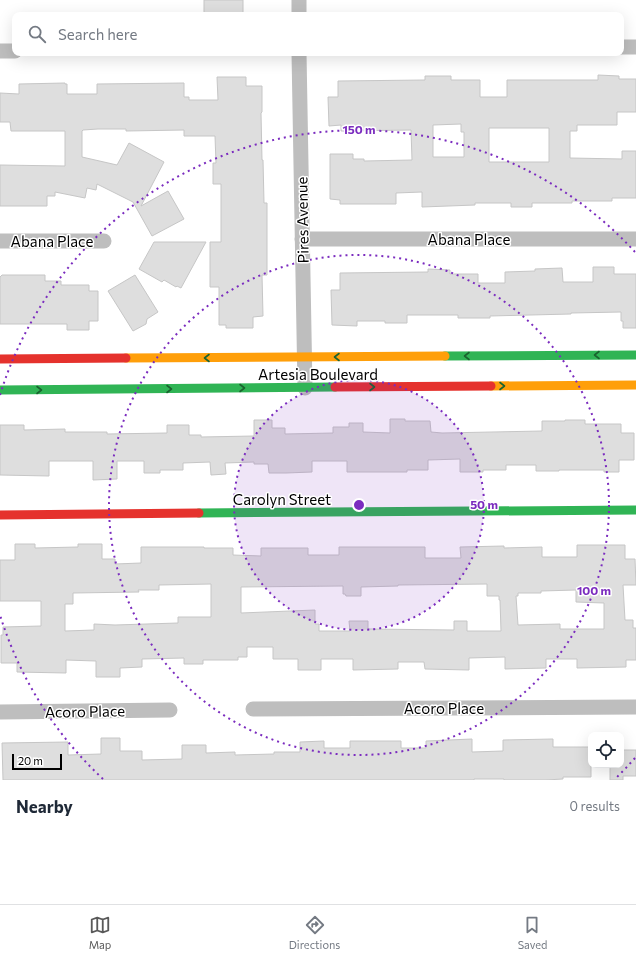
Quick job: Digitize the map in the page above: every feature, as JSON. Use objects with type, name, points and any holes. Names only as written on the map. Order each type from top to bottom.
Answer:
[{"type":"main road","name":"Artesia Boulevard","points":[[0,359],[636,355]]},
{"type":"main road","name":"Artesia Boulevard","points":[[0,390],[636,385]]},
{"type":"main road","name":"Carolyn Street","points":[[0,515],[636,510]]},
{"type":"street","points":[[299,0],[299,12]]},
{"type":"street","points":[[624,47],[636,47]]},
{"type":"street","points":[[0,52],[12,51]]},
{"type":"street","name":"Pires Avenue","points":[[299,56],[305,388]]},
{"type":"street","name":"Abana Place","points":[[302,239],[636,239]]},
{"type":"street","name":"Abana Place","points":[[0,241],[104,241]]},
{"type":"street","name":"Acoro Place","points":[[253,709],[636,707]]},
{"type":"street","name":"Acoro Place","points":[[0,712],[170,710]]},
{"type":"building","points":[[204,0],[243,0],[243,12],[204,12]]},
{"type":"building","points":[[598,75],[619,76],[619,79],[636,79],[636,112],[617,112],[617,125],[577,125],[577,131],[570,131],[570,158],[622,159],[622,151],[636,151],[636,198],[612,198],[612,201],[572,201],[572,203],[532,203],[532,207],[511,207],[511,203],[475,203],[475,205],[422,207],[422,192],[396,193],[396,204],[340,204],[340,200],[330,199],[330,154],[353,154],[353,159],[364,159],[364,161],[412,160],[411,130],[341,131],[341,125],[329,126],[328,97],[338,97],[338,81],[425,80],[425,76],[451,76],[451,80],[480,80],[480,97],[507,97],[507,80],[598,80]],"holes":[[[461,124],[461,132],[464,132],[464,157],[433,157],[433,125]],[[489,128],[549,128],[549,162],[489,162]]]},
{"type":"building","points":[[217,77],[246,77],[246,86],[262,86],[262,160],[264,203],[267,203],[267,275],[262,275],[263,316],[253,317],[253,328],[226,328],[226,325],[219,325],[219,287],[210,287],[210,242],[221,242],[221,184],[213,184],[213,163],[216,163],[215,136],[184,136],[184,130],[126,131],[126,129],[98,129],[82,131],[82,157],[117,165],[129,143],[164,162],[141,206],[168,191],[184,219],[152,236],[133,202],[97,184],[96,190],[87,188],[85,198],[55,192],[55,196],[47,196],[47,206],[0,206],[0,165],[65,166],[65,131],[11,131],[10,122],[0,122],[0,93],[19,94],[19,84],[65,83],[67,84],[67,94],[97,94],[97,84],[184,83],[184,97],[189,97],[189,100],[218,100]]},
{"type":"building","points":[[154,242],[206,242],[181,288],[176,287],[164,280],[162,282],[139,269]]},
{"type":"building","points":[[593,267],[614,267],[614,274],[636,274],[636,328],[623,328],[621,312],[490,316],[490,318],[458,318],[458,315],[407,315],[407,323],[357,321],[357,326],[332,325],[331,290],[340,290],[340,273],[428,272],[428,269],[450,270],[450,274],[478,274],[478,283],[505,283],[505,272],[562,268],[563,282],[593,282]]},
{"type":"building","points":[[2,275],[45,275],[45,281],[61,281],[61,285],[89,285],[89,291],[98,291],[98,321],[89,321],[89,330],[67,330],[67,324],[0,324],[0,277]]},
{"type":"building","points":[[135,275],[158,312],[147,319],[146,324],[133,331],[108,291]]},
{"type":"building","points":[[390,419],[405,419],[405,421],[430,421],[431,432],[442,433],[542,431],[542,421],[585,420],[585,424],[621,424],[621,433],[634,433],[634,460],[619,460],[619,472],[604,472],[604,470],[536,471],[536,465],[506,465],[506,470],[460,472],[460,459],[428,460],[428,470],[407,470],[407,472],[347,472],[347,461],[312,461],[312,472],[286,473],[269,473],[268,464],[254,464],[254,462],[225,463],[226,474],[211,475],[210,462],[183,463],[183,470],[160,470],[160,473],[144,473],[144,461],[117,461],[117,479],[93,480],[93,461],[49,461],[49,476],[0,475],[0,425],[24,425],[24,430],[65,429],[65,432],[107,432],[107,434],[167,433],[167,425],[189,425],[189,435],[201,435],[201,437],[254,436],[254,420],[272,420],[272,428],[285,428],[285,434],[333,433],[333,427],[349,427],[349,423],[363,423],[363,432],[390,433]]},
{"type":"building","points":[[15,544],[35,544],[35,548],[78,547],[78,544],[102,544],[102,559],[115,559],[115,564],[141,563],[141,547],[233,548],[233,555],[261,556],[261,548],[308,548],[308,555],[339,555],[339,547],[425,547],[425,558],[461,558],[460,547],[542,547],[542,557],[577,557],[577,545],[625,545],[625,559],[635,559],[636,585],[623,585],[625,620],[633,620],[633,628],[636,628],[636,660],[626,660],[626,667],[577,668],[577,659],[546,659],[546,668],[505,669],[505,657],[469,658],[469,670],[425,669],[424,662],[398,662],[398,669],[353,670],[353,659],[321,659],[321,670],[298,670],[298,659],[273,659],[273,647],[247,647],[247,657],[238,657],[238,660],[203,660],[203,664],[184,664],[184,658],[142,659],[142,667],[120,668],[120,677],[96,677],[96,661],[66,660],[66,673],[17,672],[17,663],[1,663],[1,635],[3,635],[3,627],[41,626],[41,601],[0,601],[0,560],[15,560]],"holes":[[[211,584],[211,617],[178,617],[178,623],[115,625],[94,624],[94,630],[65,631],[65,604],[73,604],[73,593],[139,592],[138,590],[159,590],[159,585]],[[487,584],[487,596],[499,596],[501,631],[467,631],[467,621],[454,621],[454,630],[368,629],[368,621],[349,621],[350,631],[319,631],[319,624],[315,624],[315,610],[241,613],[241,587],[343,586],[343,594],[346,596],[361,596],[361,587]],[[576,590],[576,602],[604,603],[604,629],[560,629],[560,624],[518,625],[516,596],[518,596],[518,593],[541,593],[541,591]]]},
{"type":"building","points":[[101,738],[120,738],[120,751],[142,751],[142,760],[182,759],[182,745],[206,745],[206,753],[235,752],[235,755],[300,752],[300,742],[324,741],[324,748],[350,748],[350,741],[401,741],[401,748],[426,748],[426,741],[472,739],[472,752],[503,751],[503,740],[553,739],[553,747],[588,747],[588,768],[591,768],[591,777],[563,777],[563,779],[546,780],[3,780],[2,743],[68,742],[68,755],[101,754]]},
{"type":"building","points":[[624,750],[636,750],[636,776],[623,776],[623,780],[610,780],[610,768],[624,768]]},
{"type":"traffic: fast","points":[[445,356],[636,355]]},
{"type":"traffic: fast","points":[[0,390],[335,387]]},
{"type":"traffic: fast","points":[[199,513],[636,510]]},
{"type":"traffic: slow","points":[[126,358],[445,356]]},
{"type":"traffic: slow","points":[[491,386],[636,385]]},
{"type":"traffic: jam","points":[[0,359],[126,358]]},
{"type":"traffic: jam","points":[[335,387],[491,386]]},
{"type":"traffic: jam","points":[[0,515],[199,513]]}]
